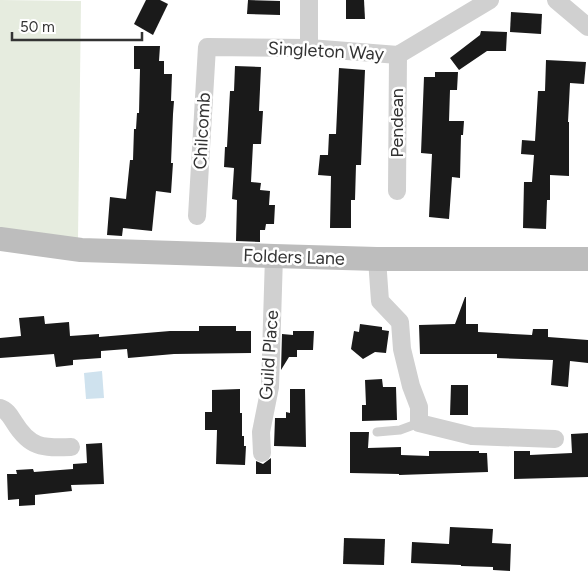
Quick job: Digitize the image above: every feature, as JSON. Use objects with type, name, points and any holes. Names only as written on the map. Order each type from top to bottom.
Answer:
[{"type":"main road","name":"Folders Lane","points":[[0,239],[81,250],[377,259],[588,259]]},
{"type":"street","points":[[309,0],[309,48]]},
{"type":"street","name":"Singleton Way","points":[[207,47],[309,48],[398,55],[490,0]]},
{"type":"street","points":[[556,0],[588,27]]},
{"type":"street","name":"Chilcomb","points":[[197,216],[207,47]]},
{"type":"street","name":"Pendean","points":[[397,190],[398,55]]},
{"type":"street","name":"Guild Place","points":[[262,453],[261,432],[270,387],[274,256]]},
{"type":"street","points":[[377,259],[380,301],[400,322],[402,349],[411,386],[419,407],[419,423],[472,436],[555,439]]},
{"type":"street","points":[[0,408],[10,416],[27,440],[47,448],[71,447]]},
{"type":"lane","points":[[376,432],[400,430],[419,423]]},
{"type":"shaded area","points":[[0,0],[81,1],[78,239],[0,228]]},
{"type":"water","points":[[102,371],[104,398],[86,399],[84,373]]},
{"type":"building","points":[[146,0],[160,0],[168,4],[153,35],[134,24]]},
{"type":"building","points":[[248,0],[280,1],[280,15],[247,14]]},
{"type":"building","points":[[346,0],[364,0],[365,19],[346,19]]},
{"type":"building","points":[[511,12],[542,14],[541,34],[510,32]]},
{"type":"building","points":[[481,31],[507,32],[506,51],[487,51],[459,70],[450,58],[480,35]]},
{"type":"building","points":[[134,46],[160,46],[159,61],[164,61],[164,74],[172,74],[171,101],[174,101],[171,193],[156,191],[152,231],[123,228],[122,236],[107,235],[110,197],[126,199],[130,160],[133,160],[134,129],[136,129],[137,113],[139,113],[140,69],[134,69]]},
{"type":"building","points":[[546,60],[586,62],[584,84],[570,83],[568,122],[569,176],[550,175],[550,200],[547,200],[546,229],[523,228],[524,182],[532,182],[534,155],[521,154],[522,140],[535,141],[538,91],[545,91]]},
{"type":"building","points":[[235,66],[261,67],[259,111],[263,111],[261,144],[253,144],[251,182],[261,183],[260,190],[270,191],[269,205],[275,205],[274,224],[266,224],[265,230],[260,230],[260,242],[236,241],[237,200],[232,199],[234,168],[224,167],[230,91],[234,91]]},
{"type":"building","points":[[339,68],[365,70],[361,165],[356,165],[355,200],[351,200],[351,228],[330,228],[331,176],[318,175],[320,155],[328,155],[329,134],[336,134]]},
{"type":"building","points":[[435,72],[458,72],[457,90],[450,90],[449,121],[464,121],[463,135],[461,135],[460,178],[452,177],[449,219],[429,217],[432,154],[421,153],[424,77],[435,77]]},
{"type":"building","points":[[465,297],[466,324],[478,324],[478,332],[532,335],[533,329],[548,329],[548,337],[588,340],[588,363],[570,361],[568,387],[551,385],[553,360],[497,358],[497,354],[420,354],[419,325],[455,324]]},
{"type":"building","points":[[44,316],[45,324],[69,322],[70,336],[99,334],[99,337],[170,331],[199,331],[199,326],[236,326],[236,331],[251,331],[251,353],[174,354],[128,358],[127,349],[101,351],[101,358],[73,360],[73,365],[56,367],[54,354],[0,358],[0,338],[21,336],[19,318]]},
{"type":"building","points":[[360,324],[382,327],[382,330],[389,331],[386,353],[375,352],[363,359],[351,349],[354,331],[359,332]]},
{"type":"building","points":[[293,331],[314,331],[313,350],[297,350],[297,357],[289,357],[281,370],[282,334],[293,335]]},
{"type":"building","points":[[382,379],[383,387],[396,387],[397,420],[362,421],[362,405],[366,405],[365,380]]},
{"type":"building","points":[[451,385],[468,385],[468,415],[450,415]]},
{"type":"building","points":[[240,389],[242,436],[244,436],[244,446],[246,446],[245,465],[216,464],[217,430],[205,430],[205,412],[212,412],[212,390]]},
{"type":"building","points":[[290,389],[305,389],[306,447],[274,446],[275,418],[286,418],[286,412],[290,413]]},
{"type":"building","points":[[350,432],[369,432],[368,448],[401,447],[401,455],[429,456],[429,451],[479,451],[479,453],[487,453],[488,472],[399,475],[350,473]]},
{"type":"building","points":[[588,433],[588,477],[514,479],[514,451],[530,451],[530,455],[572,453],[571,434]]},
{"type":"building","points":[[102,443],[104,484],[71,485],[72,491],[35,495],[35,505],[19,506],[19,499],[8,500],[7,474],[17,474],[16,470],[33,469],[34,472],[73,469],[73,464],[87,463],[86,444]]},
{"type":"building","points":[[271,458],[271,474],[256,474],[256,461],[263,464]]},
{"type":"building","points":[[450,527],[493,529],[492,543],[511,544],[510,571],[493,570],[493,567],[411,563],[412,542],[449,544]]},
{"type":"building","points":[[344,538],[385,539],[384,565],[343,564]]}]
